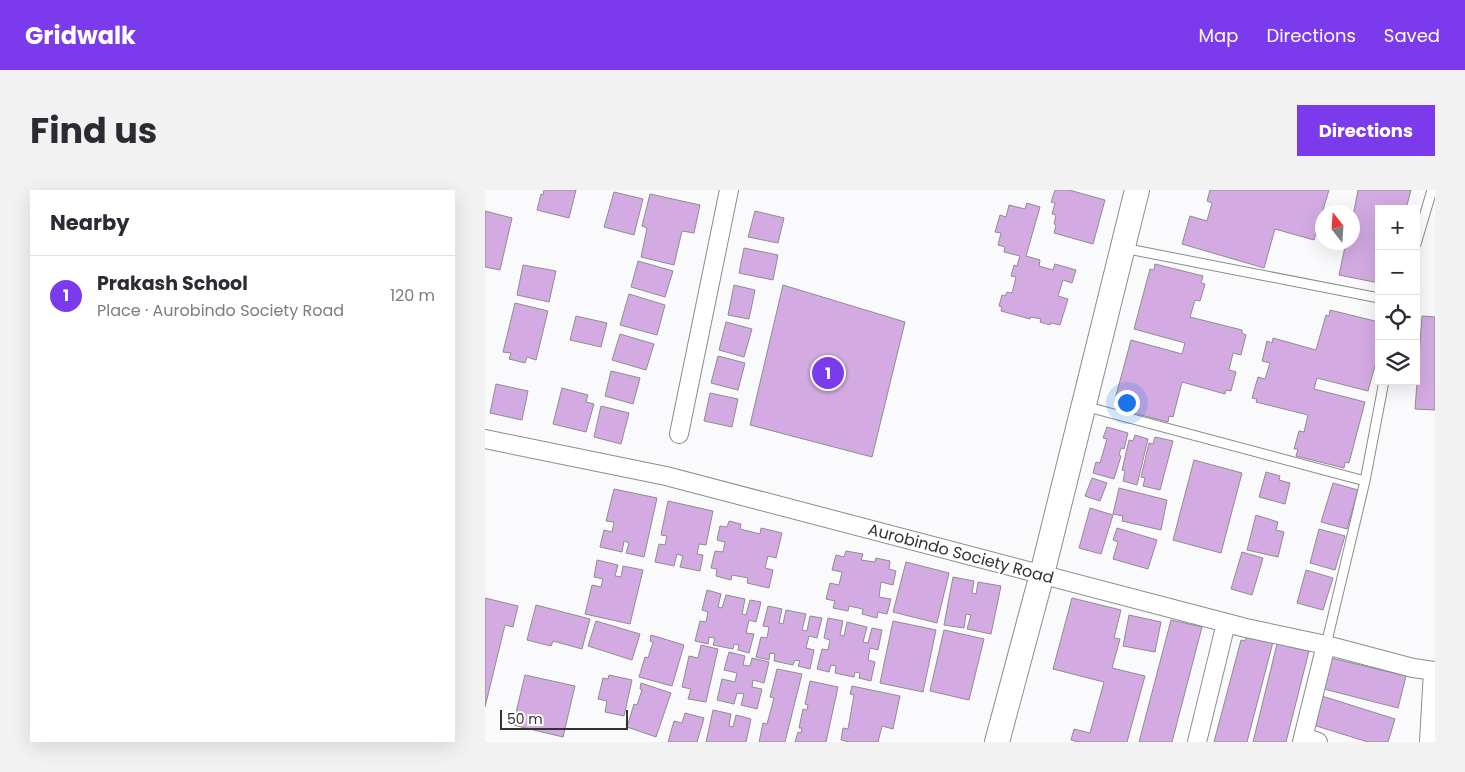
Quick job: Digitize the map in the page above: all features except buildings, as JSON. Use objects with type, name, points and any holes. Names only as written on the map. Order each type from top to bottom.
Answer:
[{"type":"street","points":[[679,434],[729,190]]},
{"type":"street","points":[[997,742],[1042,574],[1137,190]]},
{"type":"street","name":"Aurobindo Society Road","points":[[485,439],[666,476],[1226,623],[1326,645],[1413,668],[1434,671]]},
{"type":"street","points":[[1197,742],[1226,623]]},
{"type":"street","points":[[1308,740],[1326,645]]},
{"type":"street","points":[[1429,742],[1434,671]]},
{"type":"lane","points":[[1420,230],[1432,190]]},
{"type":"lane","points":[[1123,248],[1375,297]]},
{"type":"lane","points":[[1326,645],[1365,481],[1383,385]]},
{"type":"lane","points":[[1084,406],[1365,481]]},
{"type":"place","name":"Prakash School","points":[[828,373]]}]
